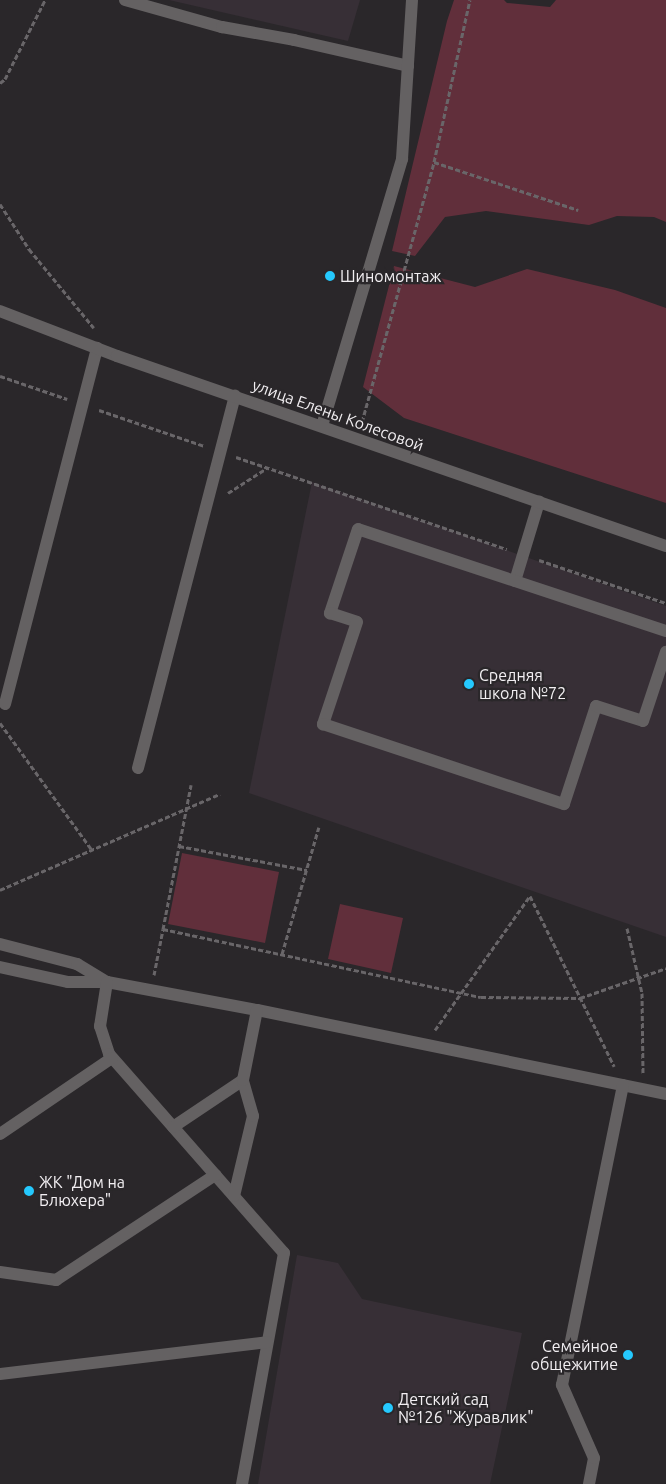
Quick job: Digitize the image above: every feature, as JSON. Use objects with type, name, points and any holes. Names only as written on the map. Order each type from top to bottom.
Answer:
[{"type":"street","points":[[126,0],[222,27],[294,40],[408,66]]},
{"type":"street","points":[[322,426],[402,159],[412,0]]},
{"type":"street","name":"улица Елены Колесовой","points":[[0,311],[97,348],[235,395],[357,440],[666,546]]},
{"type":"street","points":[[5,704],[97,348]]},
{"type":"street","points":[[138,768],[235,395]]},
{"type":"street","points":[[514,581],[539,502]]},
{"type":"street","points":[[666,631],[358,529],[330,613],[357,622],[323,724],[564,804],[596,706],[643,721],[666,652]]},
{"type":"street","points":[[0,944],[77,964],[107,982]]},
{"type":"street","points":[[0,967],[68,982],[107,982],[257,1010],[666,1094]]},
{"type":"street","points":[[107,982],[100,1026],[109,1054],[284,1253],[242,1484]]},
{"type":"street","points":[[234,1196],[253,1116],[243,1080],[257,1010]]},
{"type":"street","points":[[0,1134],[112,1058]]},
{"type":"street","points":[[174,1127],[243,1080]]},
{"type":"street","points":[[589,1484],[594,1458],[562,1385],[623,1085]]},
{"type":"street","points":[[0,1272],[56,1280],[215,1175]]},
{"type":"street","points":[[0,1374],[267,1342]]},
{"type":"path","points":[[0,83],[6,79],[46,0]]},
{"type":"path","points":[[357,440],[434,162],[470,0]]},
{"type":"path","points":[[434,162],[578,210]]},
{"type":"path","points":[[0,204],[29,249],[98,333]]},
{"type":"path","points":[[0,376],[666,603]]},
{"type":"path","points":[[206,507],[267,468]]},
{"type":"path","points":[[0,723],[92,850]]},
{"type":"path","points":[[150,990],[191,785]]},
{"type":"path","points":[[0,890],[220,794]]},
{"type":"path","points":[[282,954],[319,827]]},
{"type":"path","points":[[179,846],[307,870]]},
{"type":"path","points":[[425,1044],[530,896],[623,1085]]},
{"type":"path","points":[[627,928],[642,993],[643,1089]]},
{"type":"path","points":[[163,929],[481,997],[580,998],[666,968]]},
{"type":"shaded area","points":[[169,0],[360,0],[348,41]]},
{"type":"shaded area","points":[[454,0],[504,0],[507,3],[550,7],[556,0],[666,0],[666,222],[654,217],[617,216],[589,225],[486,211],[445,217],[415,256],[392,251],[447,21]]},
{"type":"shaded area","points":[[394,266],[475,287],[527,269],[615,290],[666,308],[666,503],[404,418],[363,387]]},
{"type":"shaded area","name":"Средняя школа №72","points":[[312,482],[666,606],[666,937],[249,793]]},
{"type":"shaded area","points":[[182,853],[279,872],[265,943],[168,924]]},
{"type":"shaded area","points":[[340,904],[403,918],[391,973],[328,959]]},
{"type":"shaded area","name":"Детский сад №126 \"Журавлик\"","points":[[297,1255],[338,1263],[362,1299],[522,1333],[490,1484],[258,1484]]},
{"type":"place","name":"Шиномонтаж","points":[[330,276]]},
{"type":"place","name":"Средняя школа №72","points":[[469,684]]},
{"type":"place","name":"ЖК \"Дом на Блюхера\"","points":[[29,1191]]},
{"type":"place","name":"Семейное общежитие","points":[[628,1355]]},
{"type":"place","name":"Детский сад №126 \"Журавлик\"","points":[[388,1408]]}]
